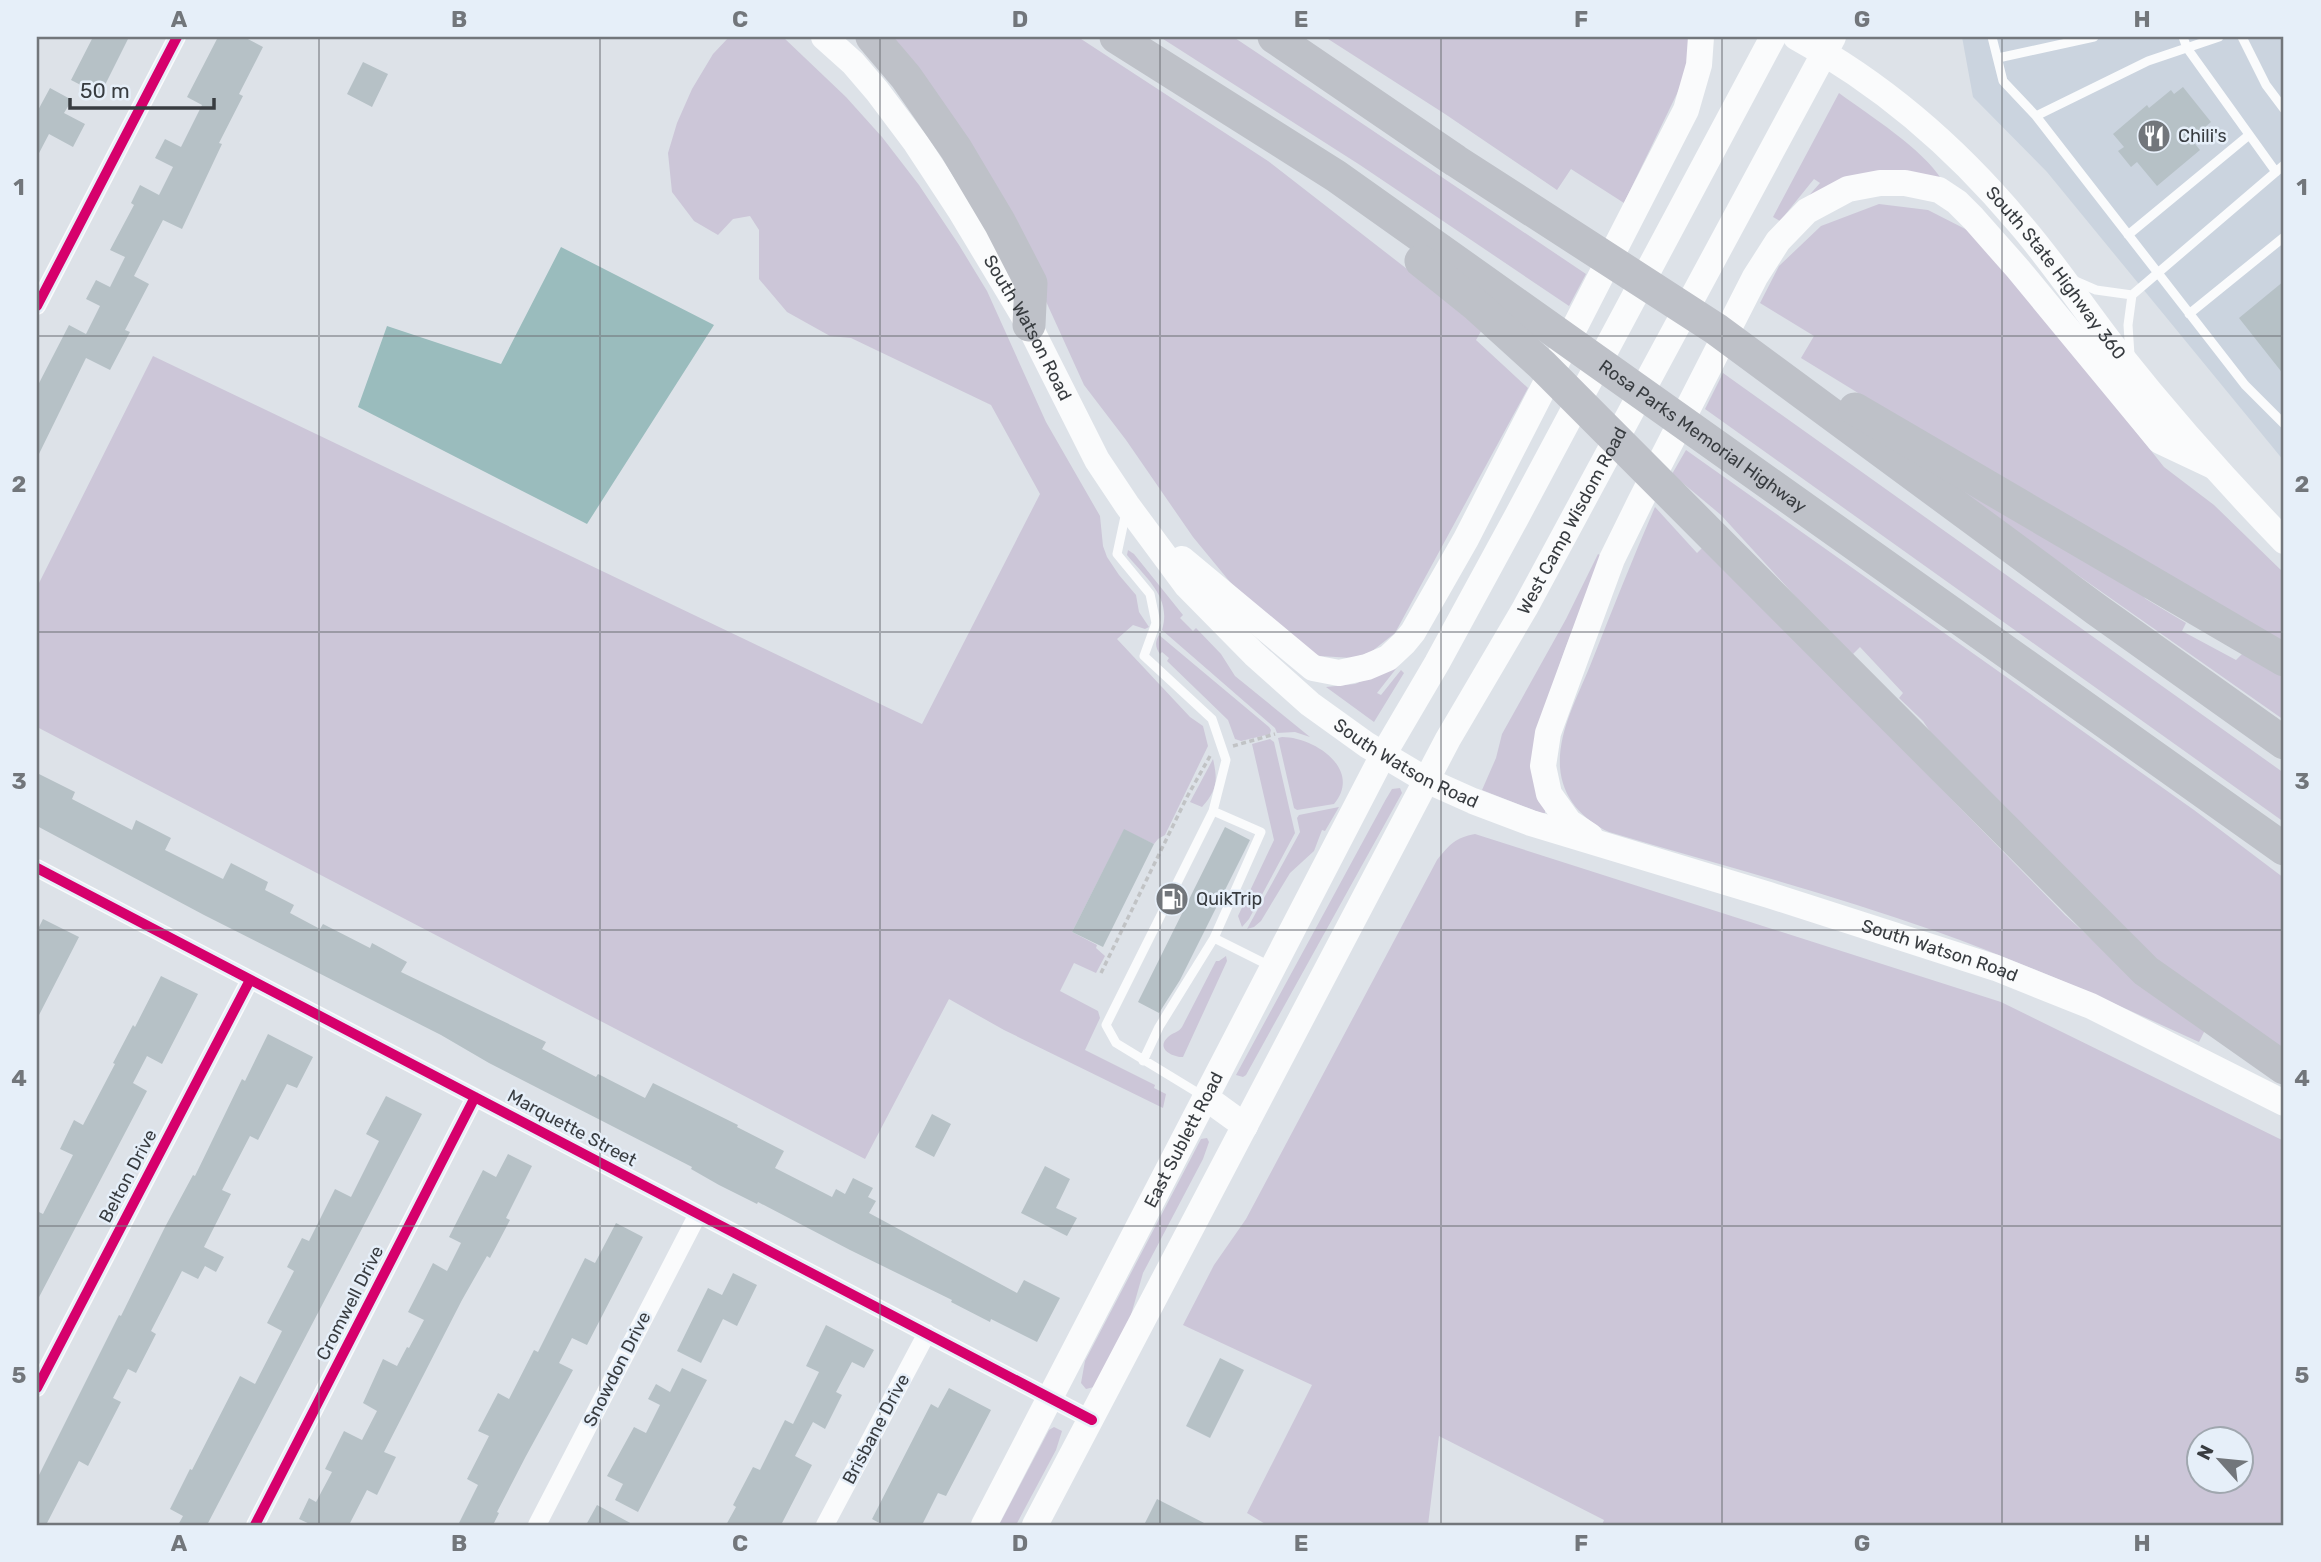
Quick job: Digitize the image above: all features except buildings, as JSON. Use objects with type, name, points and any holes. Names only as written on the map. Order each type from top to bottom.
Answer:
[{"type":"highway","points":[[872,37],[906,77],[949,139],[1000,223],[1031,283],[1029,325]]},
{"type":"highway","name":"Rosa Parks Memorial Highway","points":[[1116,37],[1336,176],[2284,849]]},
{"type":"highway","points":[[1274,37],[1456,161],[1716,329],[2284,660]]},
{"type":"highway","points":[[1336,176],[1354,206],[1477,306],[1542,365],[2146,971],[2284,1068]]},
{"type":"highway","points":[[1716,329],[2097,610],[2284,743]]},
{"type":"main road","name":"South Watson Road","points":[[824,37],[853,63],[877,91],[960,210],[1029,325],[1097,460],[1127,505],[1188,586],[1254,654],[1310,704],[1383,755],[1426,780],[1531,823],[1769,895],[1996,968],[2091,1006],[2284,1103]]},
{"type":"main road","points":[[1148,531],[1313,668],[1339,673],[1367,667],[1388,657],[1413,632],[1466,539],[1686,110],[1699,65],[1701,37]]},
{"type":"main road","points":[[1383,755],[1437,663],[1773,37]]},
{"type":"main road","name":"South State Highway 360","points":[[1796,37],[1829,45],[1968,166],[2020,223],[2132,369],[2213,466],[2284,541]]},
{"type":"main road","name":"West Camp Wisdom Road","points":[[1426,780],[1525,608],[1829,45]]},
{"type":"main road","points":[[1606,846],[1569,822],[1549,794],[1543,766],[1548,733],[1612,559],[1640,502],[1755,276],[1778,241],[1807,211],[1848,189],[1880,183],[1905,183],[1939,190],[1957,202],[2000,248],[2160,441],[2213,466]]},
{"type":"main road","name":"East Sublett Road","points":[[984,1525],[1383,755]]},
{"type":"main road","points":[[1035,1525],[1426,780]]},
{"type":"main road","points":[[1205,1097],[1245,1126]]},
{"type":"street","points":[[37,306],[177,37]]},
{"type":"street","name":"Marquette Street","points":[[37,868],[1091,1420]]},
{"type":"street","name":"Belton Drive","points":[[37,1388],[250,980]]},
{"type":"street","name":"Cromwell Drive","points":[[255,1525],[475,1097]]},
{"type":"street","name":"Snowdon Drive","points":[[537,1525],[698,1214]]},
{"type":"street","name":"Brisbane Drive","points":[[825,1525],[927,1333]]},
{"type":"lane","points":[[1992,37],[2003,81],[2036,116],[2245,385],[2284,424]]},
{"type":"lane","points":[[1998,58],[2094,37]]},
{"type":"lane","points":[[2183,37],[2187,48],[2276,172]]},
{"type":"lane","points":[[2036,116],[2148,61],[2219,37]]},
{"type":"lane","points":[[2242,37],[2266,85],[2284,109]]},
{"type":"lane","points":[[2128,235],[2249,135]]},
{"type":"lane","points":[[2132,369],[2128,325],[2132,295],[2284,165]]},
{"type":"lane","points":[[2189,314],[2284,237]]},
{"type":"lane","points":[[2056,271],[2096,290],[2132,295]]},
{"type":"lane","points":[[1127,505],[1117,554],[1150,594],[1156,623],[1144,656],[1212,719],[1226,760],[1213,811],[1106,1025],[1116,1043],[1205,1097]]},
{"type":"lane","points":[[1143,1061],[1159,1027],[1214,938],[1261,832],[1213,811]]},
{"type":"lane","points":[[1214,938],[1273,967]]},
{"type":"path","points":[[1237,744],[1275,734]]},
{"type":"path","points":[[1101,973],[1208,757]]},
{"type":"shaded area","points":[[729,37],[783,37],[846,97],[882,137],[919,185],[987,291],[1046,422],[1100,516],[1107,557],[1136,595],[1139,612],[1149,627],[1145,629],[1133,625],[1117,639],[1190,717],[1203,726],[1208,746],[1165,835],[1154,844],[1124,830],[1072,932],[1097,945],[1096,948],[1105,956],[1096,973],[1074,963],[1060,991],[1098,1011],[1100,1018],[1085,1050],[1155,1085],[1154,1088],[1166,1094],[1163,1108],[1004,1030],[949,999],[865,1159],[37,727],[37,587],[153,356],[922,724],[1040,494],[991,405],[851,338],[830,336],[787,312],[759,279],[759,230],[750,216],[733,219],[718,235],[694,221],[672,192],[668,153],[677,123],[692,89],[713,54]]},
{"type":"shaded area","points":[[887,37],[1078,37],[1268,161],[1483,328],[1476,340],[1528,388],[1395,633],[1371,652],[1352,658],[1320,656],[1295,646],[1249,605],[1193,537],[1084,385],[1019,242]]},
{"type":"shaded area","points":[[1160,37],[1233,37],[1238,40],[1586,274],[1569,306],[1360,165]]},
{"type":"shaded area","points":[[1325,37],[1687,37],[1690,45],[1685,77],[1624,203],[1571,169],[1557,190]]},
{"type":"shaded area","points":[[1962,37],[2284,37],[2284,461],[2047,172],[1973,97]]},
{"type":"shaded area","points":[[1839,93],[1909,144],[1942,180],[1805,200],[1820,183],[1814,179],[1780,221],[1773,217]]},
{"type":"shaded area","points":[[1879,204],[1928,210],[1975,234],[2164,467],[2214,505],[2284,573],[2284,644],[1930,437],[1801,358],[1814,336],[1760,303],[1779,266],[1821,226]]},
{"type":"shaded area","points":[[561,247],[714,325],[587,524],[358,407],[387,326],[501,364]]},
{"type":"shaded area","points":[[1723,373],[2284,773],[2284,822],[1705,409]]},
{"type":"shaded area","points":[[1686,450],[2194,810],[2284,878],[2284,1059],[2140,951],[1941,748],[1923,721],[1899,698],[1903,693],[1860,647],[1853,654],[1829,633],[1721,515],[1672,474]]},
{"type":"shaded area","points":[[1941,479],[2128,581],[2146,599],[2186,623],[2182,631],[2236,660],[2244,652],[2284,676],[2284,720]]},
{"type":"shaded area","points":[[1655,507],[1697,553],[1706,544],[2065,915],[2119,964],[2205,1030],[2199,1042],[1969,943],[1854,904],[1609,832],[1583,814],[1570,798],[1562,778],[1560,754],[1565,728]]},
{"type":"shaded area","points":[[1128,550],[1183,615],[1180,618],[1193,631],[1196,628],[1221,654],[1235,676],[1310,737],[1295,732],[1277,733],[1275,728],[1162,630],[1164,619],[1160,598],[1149,580],[1127,555]]},
{"type":"shaded area","points":[[1598,554],[1602,556],[1565,649],[1538,729],[1545,810],[1545,813],[1541,813],[1482,790],[1496,758],[1502,734],[1566,619]]},
{"type":"shaded area","points":[[1159,635],[1269,727],[1270,734],[1241,741],[1235,739],[1228,720],[1167,661],[1169,658],[1162,652],[1160,654],[1156,644]]},
{"type":"shaded area","points":[[1399,665],[1377,693],[1381,695],[1401,670],[1404,673],[1374,722],[1326,687],[1355,684]]},
{"type":"shaded area","points":[[1278,738],[1295,738],[1320,749],[1339,767],[1343,779],[1341,791],[1334,804],[1297,810],[1294,808]]},
{"type":"shaded area","points":[[1270,739],[1274,742],[1295,833],[1249,919],[1242,927],[1238,916],[1274,840],[1252,744]]},
{"type":"shaded area","points":[[1213,759],[1215,785],[1202,807],[1190,802]]},
{"type":"shaded area","points":[[1400,788],[1402,793],[1246,1075],[1236,1075],[1386,799],[1392,789]]},
{"type":"shaded area","points":[[1339,807],[1325,831],[1322,830],[1314,851],[1290,873],[1261,921],[1247,929],[1300,832],[1297,818],[1299,815]]},
{"type":"shaded area","points":[[1475,834],[2001,1002],[2284,1141],[2284,1525],[1602,1525],[1604,1520],[1439,1436],[1428,1525],[1267,1525],[1247,1513],[1312,1385],[1183,1325],[1214,1265],[1246,1219],[1437,860],[1453,842]]},
{"type":"shaded area","points":[[1226,956],[1227,961],[1183,1057],[1170,1054],[1164,1049],[1165,1041],[1182,1027],[1216,961]]},
{"type":"shaded area","points":[[1207,1138],[1209,1142],[1203,1159],[1143,1273],[1129,1322],[1094,1387],[1086,1389],[1081,1383],[1085,1361],[1201,1139]]},
{"type":"shaded area","points":[[1054,1427],[1062,1431],[1056,1450],[1016,1525],[999,1525],[1049,1430]]},
{"type":"cycle path","points":[[37,306],[177,37]]},
{"type":"cycle path","points":[[37,868],[1092,1420]]},
{"type":"cycle path","points":[[37,1388],[250,980]]},
{"type":"cycle path","points":[[255,1525],[475,1097]]},
{"type":"place","name":"Chili's","points":[[2154,136]]},
{"type":"place","name":"QuikTrip","points":[[1172,899]]}]
